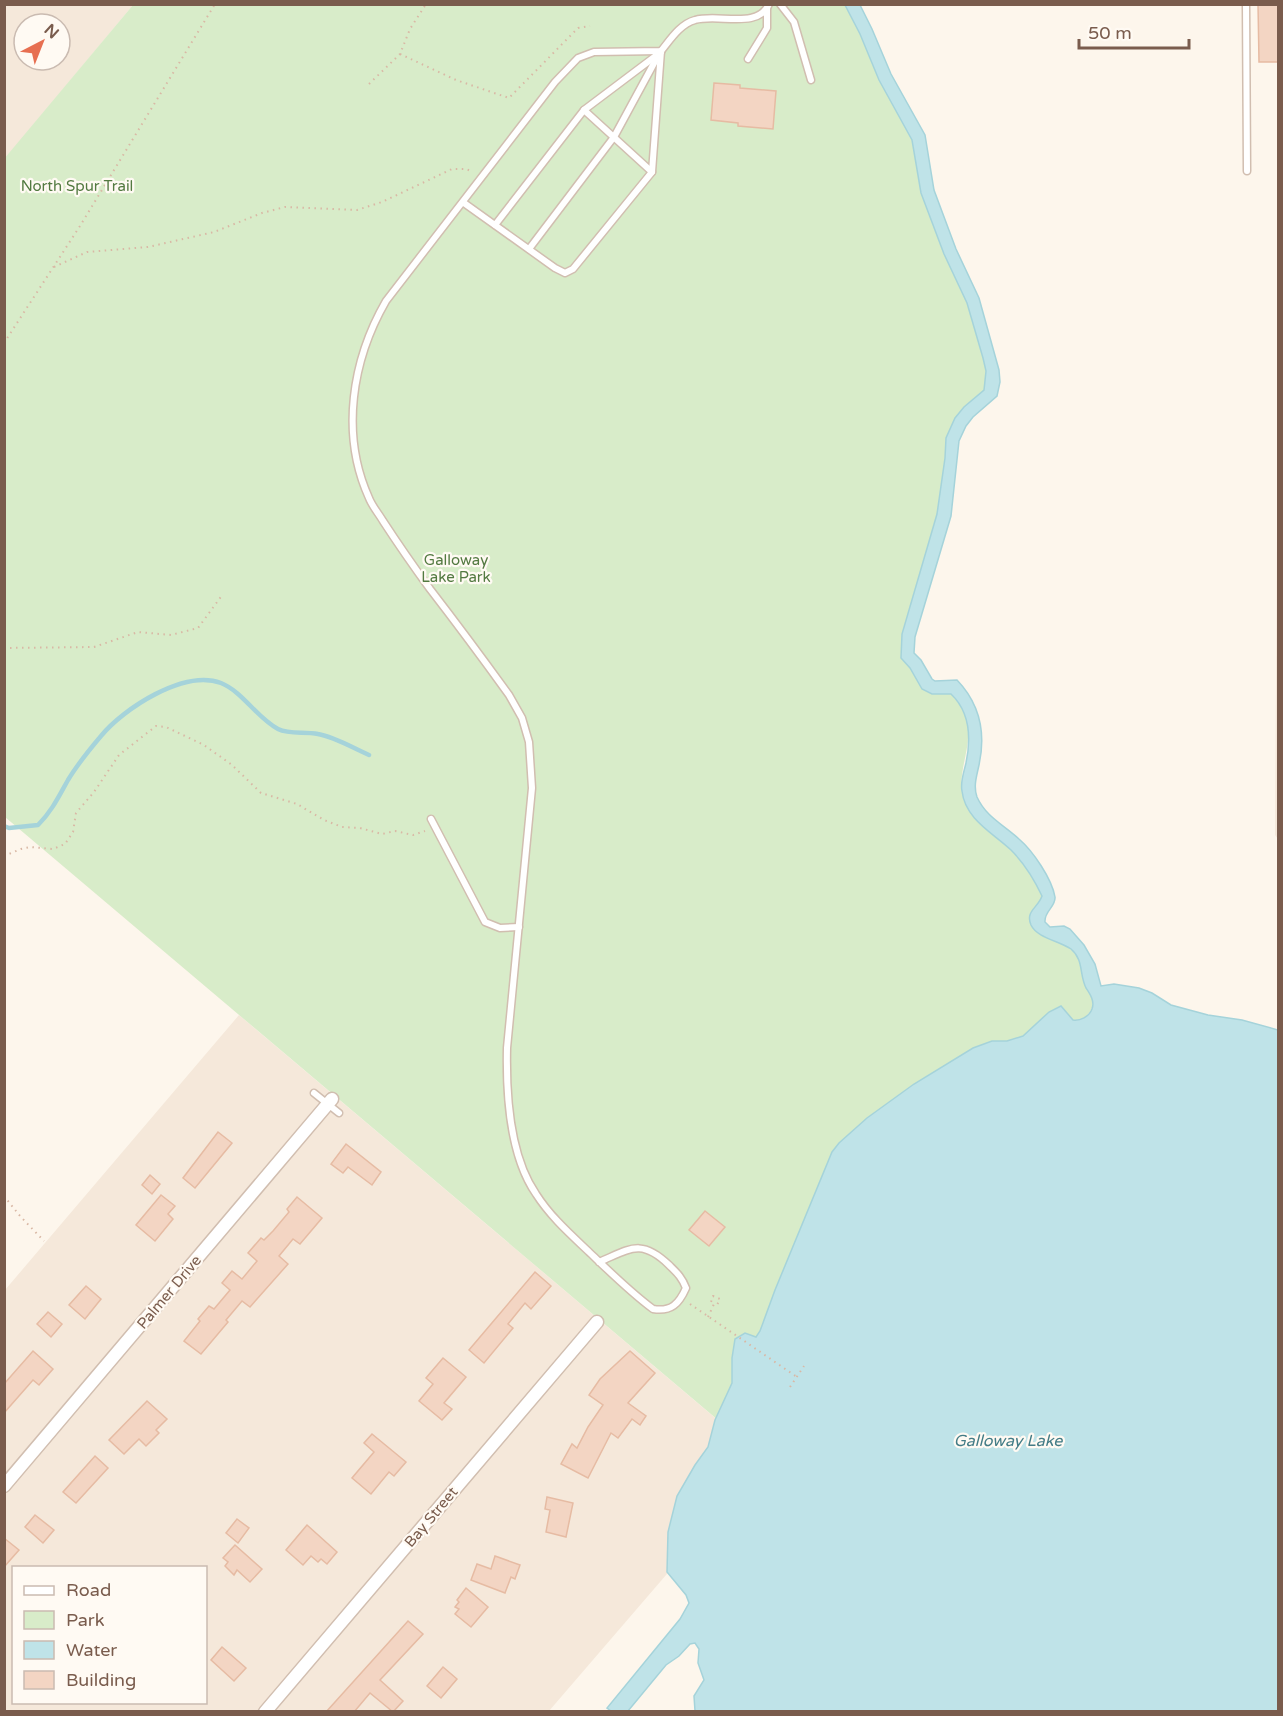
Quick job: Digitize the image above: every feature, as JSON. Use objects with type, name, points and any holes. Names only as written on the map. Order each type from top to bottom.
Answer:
[{"type":"street","name":"Palmer Drive","points":[[4,1486],[330,1101]]},
{"type":"street","name":"Bay Street","points":[[265,1712],[597,1322]]},
{"type":"lane","points":[[780,4],[794,22],[811,80]]},
{"type":"lane","points":[[1246,4],[1247,171]]},
{"type":"lane","points":[[495,225],[584,110],[661,51],[679,30],[693,20],[713,17],[753,20],[768,7]]},
{"type":"lane","points":[[748,59],[767,28],[768,7]]},
{"type":"lane","points":[[529,249],[614,137],[661,51]]},
{"type":"lane","points":[[464,202],[565,273],[573,269],[652,172],[661,51]]},
{"type":"lane","points":[[598,1262],[630,1249],[645,1248],[659,1256],[683,1279],[686,1288],[682,1297],[664,1311],[653,1309],[598,1262],[545,1207],[534,1192],[518,1152],[510,1115],[507,1048],[532,788],[531,757],[522,718],[510,695],[402,551],[369,499],[354,445],[353,397],[359,365],[373,324],[403,278],[464,202],[555,81],[578,58],[594,52],[661,51]]},
{"type":"lane","points":[[584,110],[652,172]]},
{"type":"lane","points":[[432,819],[485,922],[500,928],[519,927]]},
{"type":"lane","points":[[314,1093],[330,1101],[339,1113]]},
{"type":"path","points":[[4,343],[54,267],[215,4]]},
{"type":"path","points":[[369,84],[400,54],[410,29],[426,4]]},
{"type":"path","points":[[400,54],[456,80],[509,98],[578,28],[590,26]]},
{"type":"path","points":[[54,267],[87,252],[148,247],[214,232],[262,213],[285,207],[357,210],[382,202],[452,169],[466,169],[484,176]]},
{"type":"path","points":[[4,648],[94,647],[138,632],[171,635],[198,628],[223,594]]},
{"type":"path","points":[[4,856],[30,847],[53,849],[65,844],[73,832],[76,813],[119,756],[156,726],[166,727],[204,745],[232,765],[261,793],[297,804],[324,820],[342,827],[360,828],[382,834],[396,831],[413,835],[436,828]]},
{"type":"path","points":[[4,1196],[44,1241]]},
{"type":"path","points":[[682,1297],[797,1377]]},
{"type":"path","points":[[708,1317],[714,1304]]},
{"type":"path","points":[[790,1387],[804,1366]]},
{"type":"shaded area","points":[[5,5],[133,5],[5,159]]},
{"type":"shaded area","points":[[1278,375],[1278,839],[1275,835]]},
{"type":"shaded area","points":[[239,1015],[765,1460],[549,1711],[5,1712],[5,1290]]},
{"type":"green space","name":"Galloway Lake Park","points":[[133,5],[845,5],[879,80],[912,140],[921,193],[944,254],[967,303],[986,371],[984,390],[955,418],[946,438],[937,514],[902,634],[901,658],[932,694],[951,694],[962,708],[967,722],[968,735],[962,774],[964,800],[978,822],[1011,850],[1036,883],[1042,896],[1030,914],[1033,928],[1063,944],[1077,956],[1093,1004],[1092,1009],[1082,1019],[1073,1020],[1062,1711],[5,817],[4,159]]},
{"type":"water","name":"Galloway Lake","points":[[845,5],[860,5],[891,74],[925,135],[934,190],[956,249],[979,298],[999,370],[1000,382],[997,396],[973,417],[959,441],[951,516],[915,637],[914,653],[932,679],[935,681],[957,680],[971,699],[979,720],[982,742],[975,785],[977,797],[985,810],[1024,844],[1036,858],[1050,882],[1055,897],[1045,922],[1050,927],[1064,926],[1070,929],[1084,945],[1095,964],[1101,986],[1114,984],[1139,988],[1171,1005],[1278,1030],[1278,1711],[695,1711],[694,1696],[704,1680],[698,1663],[699,1649],[695,1643],[690,1644],[666,1665],[628,1711],[611,1711],[607,1708],[680,1619],[689,1603],[686,1595],[667,1572],[668,1532],[677,1496],[708,1447],[715,1420],[732,1383],[735,1339],[745,1333],[756,1337],[760,1331],[832,1152],[867,1118],[914,1084],[973,1048],[992,1041],[1007,1041],[1023,1036],[1049,1012],[1061,1006],[1073,1020],[1076,1020],[1087,1016],[1093,1006],[1092,998],[1084,983],[1080,962],[1075,953],[1066,946],[1038,933],[1031,925],[1031,913],[1042,896],[1032,877],[1011,850],[974,817],[964,801],[962,784],[968,754],[968,726],[962,709],[951,694],[932,694],[922,689],[910,668],[901,658],[902,634],[937,514],[946,438],[955,418],[984,390],[986,371],[967,303],[944,254],[921,193],[912,140],[879,80]]},
{"type":"building","points":[[1258,4],[1278,4],[1278,62],[1259,62]]},
{"type":"building","points":[[714,83],[776,91],[773,129],[738,126],[738,123],[711,120]]},
{"type":"building","points":[[218,1132],[232,1143],[195,1188],[183,1178]]},
{"type":"building","points":[[346,1144],[381,1172],[372,1185],[348,1167],[343,1173],[331,1164]]},
{"type":"building","points":[[150,1175],[160,1184],[152,1194],[142,1185]]},
{"type":"building","points":[[161,1195],[175,1206],[168,1214],[173,1219],[155,1241],[136,1225]]},
{"type":"building","points":[[297,1197],[322,1218],[300,1244],[293,1239],[279,1256],[288,1264],[250,1307],[242,1301],[201,1354],[184,1341],[209,1306],[214,1309],[230,1290],[222,1283],[232,1271],[242,1279],[257,1261],[248,1253],[261,1238],[264,1240],[273,1231],[289,1212],[287,1209]]},
{"type":"building","points":[[705,1211],[725,1227],[709,1246],[689,1230]]},
{"type":"building","points":[[535,1272],[551,1286],[531,1309],[525,1303],[508,1324],[513,1328],[484,1363],[469,1350]]},
{"type":"building","points":[[86,1286],[101,1299],[85,1319],[69,1305]]},
{"type":"building","points":[[48,1312],[62,1324],[51,1337],[37,1324]]},
{"type":"building","points":[[33,1351],[53,1369],[39,1385],[33,1380],[4,1413],[4,1384]]},
{"type":"building","points":[[630,1351],[655,1373],[628,1403],[646,1416],[640,1425],[632,1419],[618,1438],[611,1433],[588,1478],[561,1464],[572,1444],[577,1448],[603,1405],[589,1395],[600,1379]]},
{"type":"building","points":[[443,1358],[466,1377],[444,1403],[452,1409],[442,1420],[419,1401],[433,1384],[426,1378]]},
{"type":"building","points":[[147,1401],[167,1419],[156,1430],[159,1433],[146,1446],[139,1439],[124,1454],[109,1440]]},
{"type":"building","points":[[372,1434],[406,1462],[394,1476],[389,1472],[371,1494],[352,1478],[374,1452],[364,1443]]},
{"type":"building","points":[[95,1456],[108,1468],[76,1503],[63,1492]]},
{"type":"building","points":[[547,1497],[573,1503],[566,1537],[546,1532],[550,1510],[545,1509]]},
{"type":"building","points":[[35,1515],[54,1530],[43,1543],[25,1527]]},
{"type":"building","points":[[237,1519],[249,1528],[238,1543],[226,1533]]},
{"type":"building","points":[[307,1525],[337,1552],[327,1564],[321,1559],[318,1562],[311,1556],[303,1565],[286,1550]]},
{"type":"building","points":[[4,1538],[19,1550],[4,1567]]},
{"type":"building","points":[[235,1545],[262,1569],[250,1582],[237,1570],[234,1575],[225,1566],[228,1562],[223,1558]]},
{"type":"building","points":[[495,1556],[520,1565],[515,1579],[511,1577],[505,1593],[471,1580],[477,1564],[491,1569]]},
{"type":"building","points":[[466,1588],[488,1607],[471,1627],[455,1614],[459,1609],[455,1607],[459,1602],[457,1600]]},
{"type":"building","points":[[408,1621],[423,1634],[380,1680],[403,1701],[393,1712],[370,1693],[354,1712],[326,1712]]},
{"type":"building","points":[[222,1647],[246,1668],[234,1681],[211,1660]]},
{"type":"building","points":[[443,1667],[457,1679],[441,1698],[427,1686]]},
{"type":"waterway","points":[[4,826],[9,828],[38,825],[51,809],[79,763],[111,725],[155,694],[190,682],[206,680],[221,683],[236,692],[278,729],[287,732],[324,735],[369,755]]},
{"type":"park label","name":"North Spur Trail","points":[[77,186]]}]
